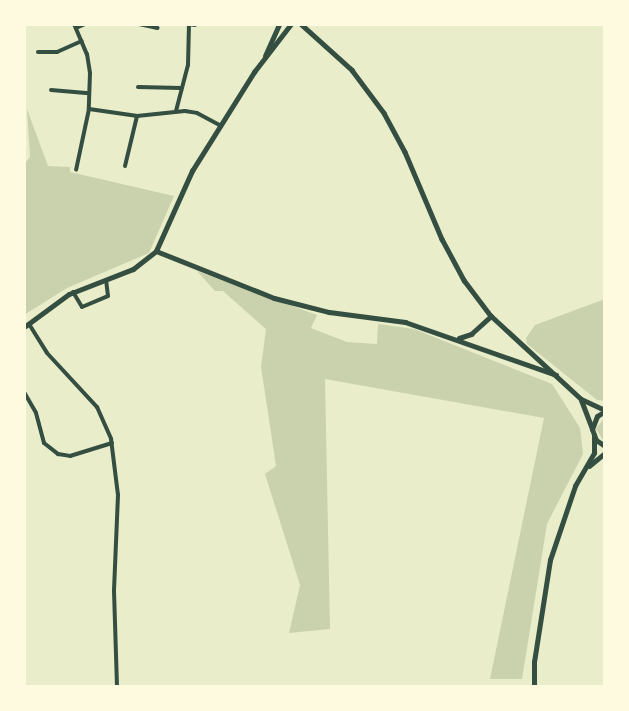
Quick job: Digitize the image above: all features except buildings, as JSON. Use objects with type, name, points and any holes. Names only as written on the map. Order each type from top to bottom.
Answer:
[{"type":"main road","points":[[27,325],[73,292],[148,261],[156,250],[274,297],[329,312],[405,322],[556,375]]},
{"type":"main road","points":[[457,339],[471,334],[491,316],[580,399],[605,411]]},
{"type":"main road","points":[[580,399],[594,434],[605,446]]},
{"type":"main road","points":[[594,434],[597,416],[605,411]]},
{"type":"street","points":[[76,170],[88,109],[90,73],[82,41],[75,26],[85,24]]},
{"type":"street","points":[[139,24],[158,28]]},
{"type":"street","points":[[176,111],[188,65],[189,24],[195,25]]},
{"type":"street","points":[[265,56],[279,24]]},
{"type":"street","points":[[156,250],[192,171],[265,56],[291,24]]},
{"type":"street","points":[[301,24],[352,69],[384,113],[405,152],[442,239],[464,280],[491,316]]},
{"type":"street","points":[[38,52],[57,52],[82,41]]},
{"type":"street","points":[[138,87],[181,88]]},
{"type":"street","points":[[51,90],[89,93]]},
{"type":"street","points":[[88,109],[137,116],[176,111],[197,113],[221,126]]},
{"type":"street","points":[[125,166],[137,116]]},
{"type":"street","points":[[73,292],[82,307],[108,296],[105,279]]},
{"type":"street","points":[[27,325],[47,353],[97,407],[112,443],[117,495],[117,687]]},
{"type":"street","points":[[24,392],[36,413],[44,443],[58,454],[70,456],[112,443]]},
{"type":"street","points":[[534,687],[535,653],[550,560],[567,505],[594,453],[594,434]]},
{"type":"street","points":[[587,468],[605,453]]},
{"type":"green space","points":[[27,109],[48,166],[70,167],[70,172],[174,196],[149,253],[67,288],[24,315],[24,164],[30,157]]},
{"type":"green space","points":[[197,271],[317,315],[311,328],[347,342],[377,344],[378,324],[414,329],[552,384],[580,428],[583,454],[547,524],[522,679],[490,679],[544,418],[325,379],[330,629],[289,633],[300,585],[265,474],[276,466],[261,367],[266,329],[223,291],[215,291]]},
{"type":"green space","points":[[605,299],[605,401],[597,400],[527,344],[526,338],[535,325]]},
{"type":"green space","points":[[605,417],[605,443],[596,429]]}]
